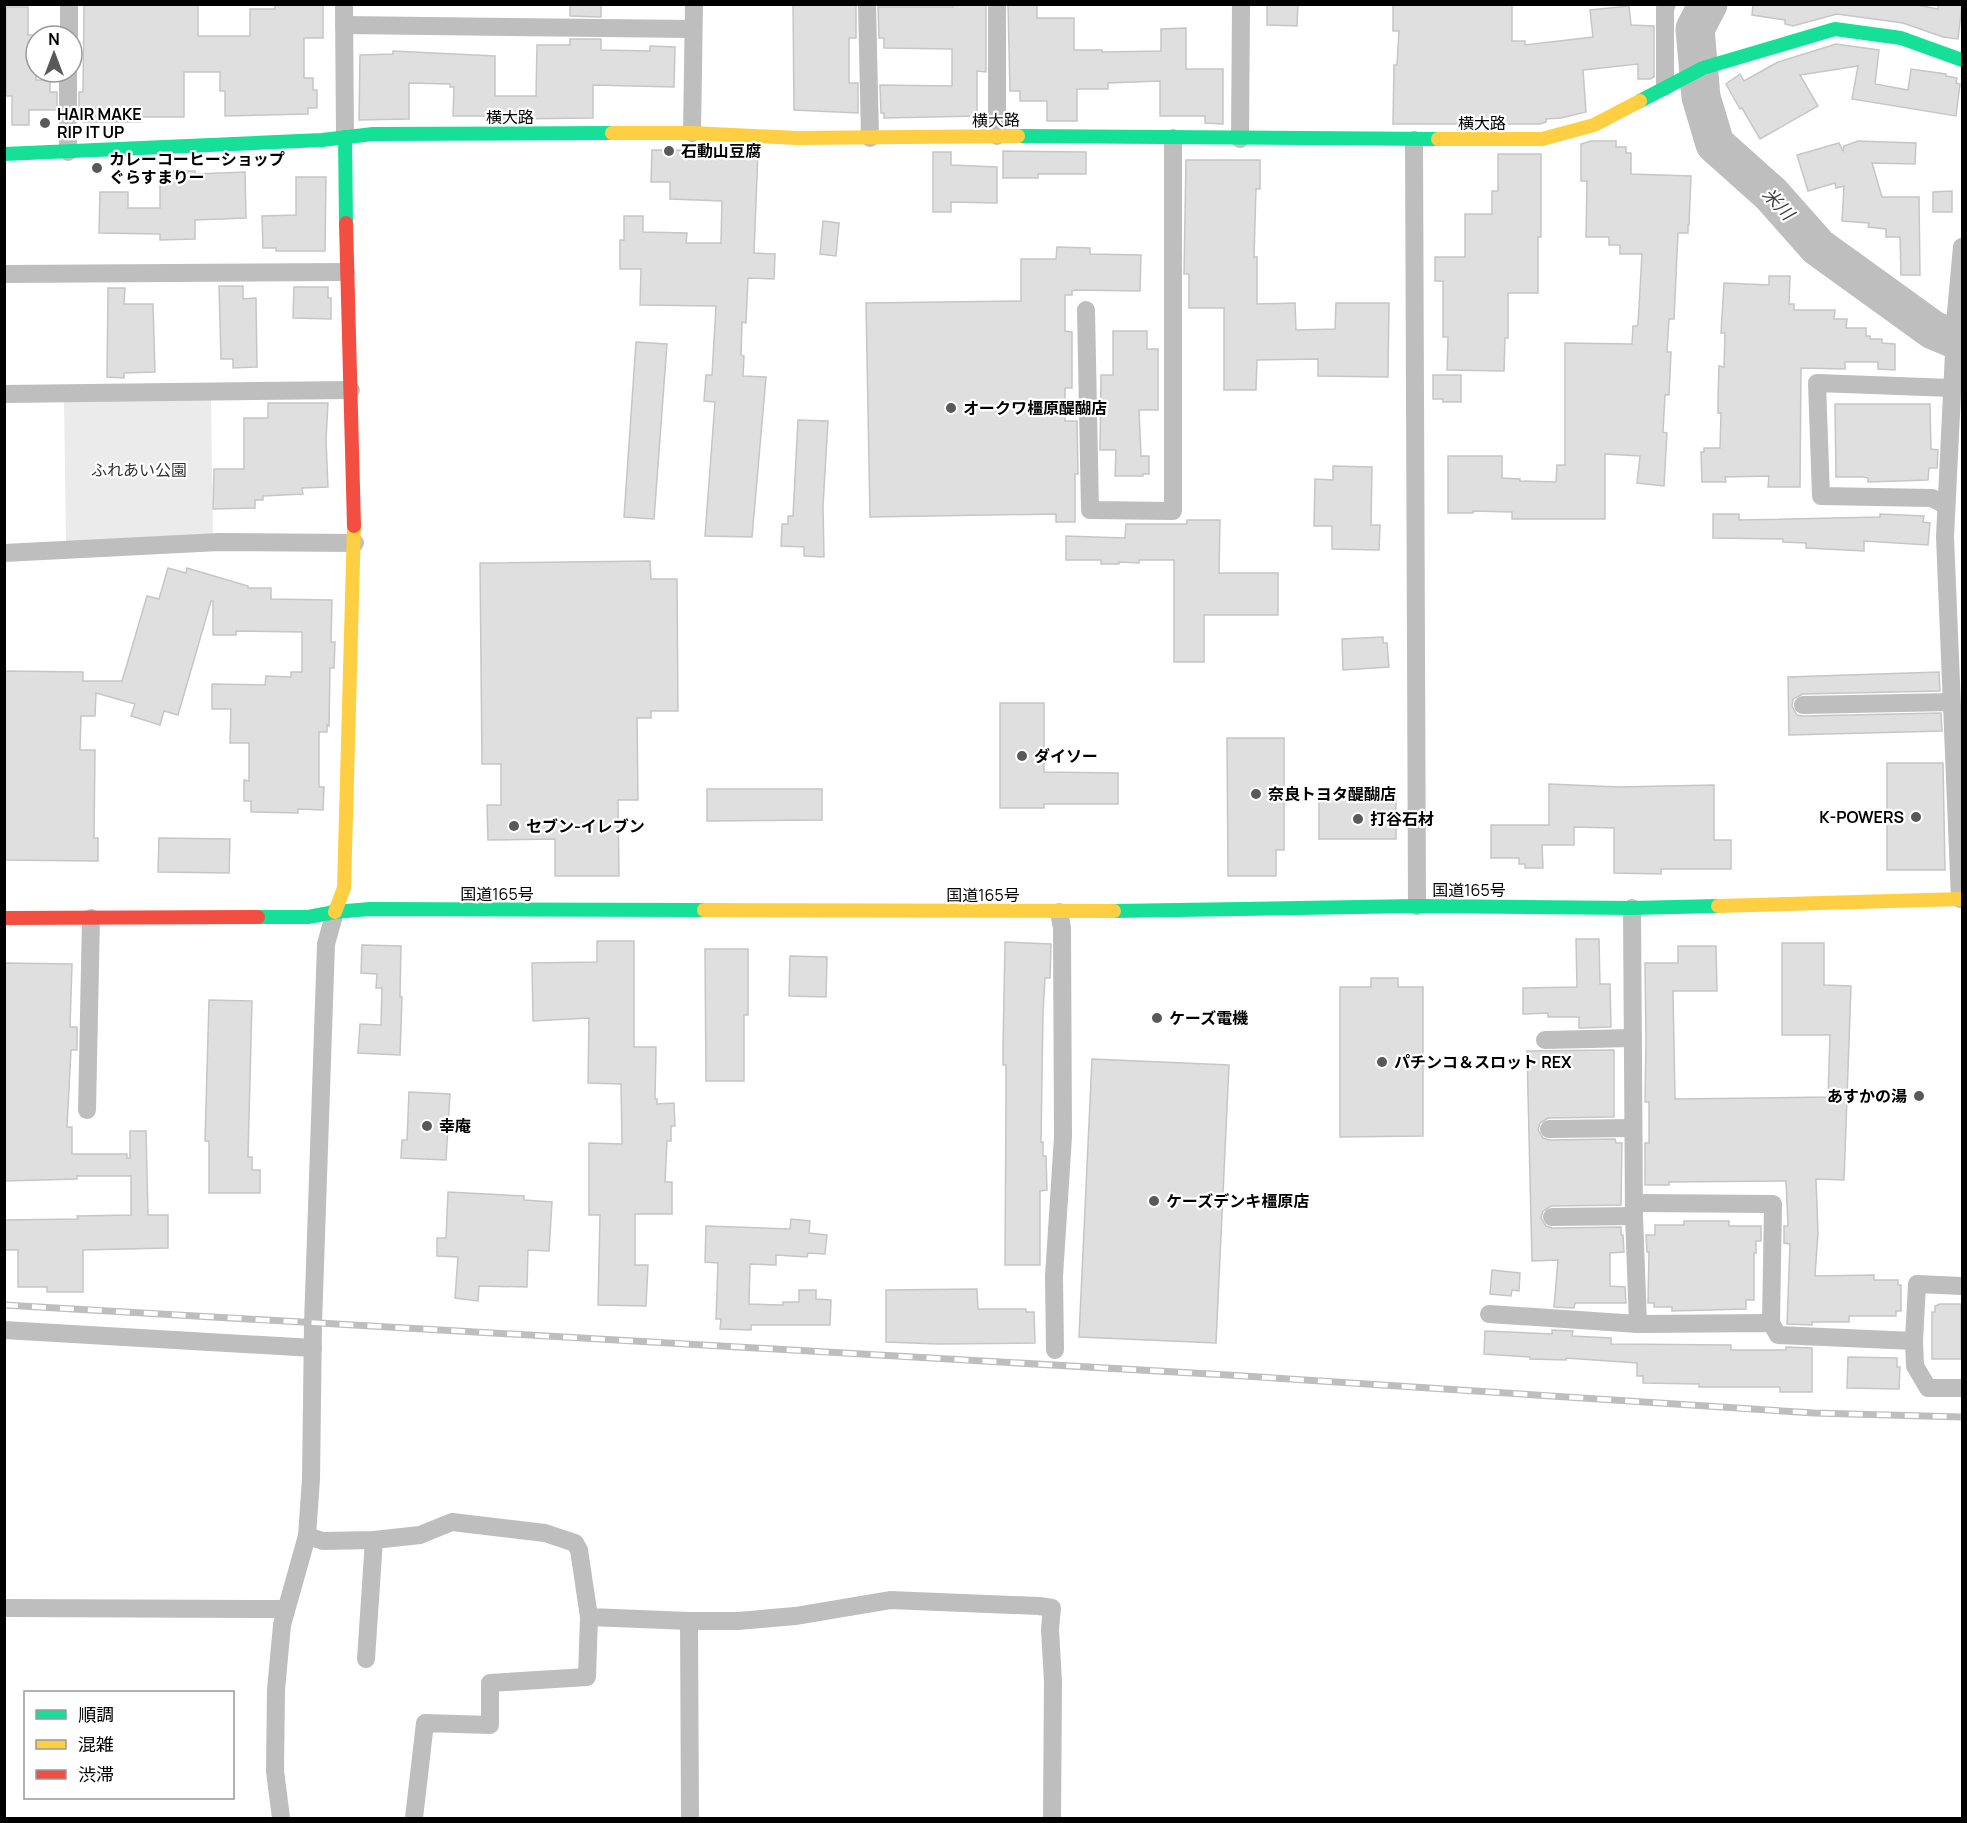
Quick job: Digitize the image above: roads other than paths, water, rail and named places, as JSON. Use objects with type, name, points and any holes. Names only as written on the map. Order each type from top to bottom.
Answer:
[{"type":"main road","name":"横大路","points":[[4,154],[322,140],[373,134],[692,133],[797,138],[997,136],[1542,139],[1593,125],[1703,68],[1835,29],[1901,38],[1962,60]]},
{"type":"main road","points":[[335,912],[344,888],[355,543],[346,272],[345,137]]},
{"type":"main road","name":"国道165号","points":[[4,918],[308,917],[335,912],[382,909],[1059,912],[1417,906],[1632,908],[1961,899]]},
{"type":"street","points":[[69,4],[69,24]]},
{"type":"street","points":[[344,4],[345,137]]},
{"type":"street","points":[[692,133],[694,4]]},
{"type":"street","points":[[867,4],[870,138]]},
{"type":"street","points":[[1240,139],[1241,4]]},
{"type":"street","points":[[1667,4],[1665,8],[1669,85]]},
{"type":"street","points":[[997,7],[997,136]]},
{"type":"street","points":[[345,25],[693,29]]},
{"type":"street","points":[[68,84],[68,152]]},
{"type":"street","points":[[1086,310],[1090,510],[1173,512],[1173,138]]},
{"type":"street","points":[[1414,140],[1417,906]]},
{"type":"street","points":[[1961,899],[1951,702],[1956,618],[1945,505],[1962,247]]},
{"type":"street","points":[[4,274],[346,272]]},
{"type":"street","points":[[1945,505],[1932,498],[1821,496],[1817,383],[1952,388]]},
{"type":"street","points":[[4,394],[351,390]]},
{"type":"street","points":[[4,553],[219,542],[355,543]]},
{"type":"street","points":[[1803,705],[1951,702]]},
{"type":"street","points":[[1632,908],[1633,1128],[1638,1324]]},
{"type":"street","points":[[281,1818],[275,1772],[276,1690],[282,1625],[307,1536],[311,1479],[326,944],[335,912]]},
{"type":"street","points":[[1055,1350],[1054,1276],[1063,1137],[1062,928],[1059,912]]},
{"type":"street","points":[[87,1110],[92,918]]},
{"type":"street","points":[[1545,1040],[1633,1038]]},
{"type":"street","points":[[1548,1129],[1633,1128]]},
{"type":"street","points":[[1552,1217],[1635,1209],[1773,1204],[1771,1323],[1778,1335],[1914,1341]]},
{"type":"street","points":[[1962,1286],[1917,1284],[1914,1341],[1915,1366],[1928,1388],[1962,1388]]},
{"type":"street","points":[[1489,1314],[1638,1324],[1771,1323]]},
{"type":"street","points":[[4,1330],[313,1348]]},
{"type":"street","points":[[307,1536],[323,1541],[374,1540],[420,1535],[452,1522],[545,1533],[575,1542],[579,1550],[590,1617],[587,1677],[490,1683],[490,1725],[425,1722],[414,1818]]},
{"type":"street","points":[[366,1659],[374,1540]]},
{"type":"street","points":[[590,1617],[738,1621],[795,1616],[890,1600],[1052,1608],[1050,1629],[1053,1682],[1052,1818]]},
{"type":"street","points":[[4,1608],[286,1610]]},
{"type":"street","points":[[689,1621],[690,1818]]},
{"type":"waterway","name":"米川","points":[[1708,4],[1695,29],[1701,97],[1715,144],[1771,194],[1818,247],[1933,330],[1962,342]]},
{"type":"railway","points":[[4,1305],[1228,1375],[1814,1413],[1962,1417]]},
{"type":"place","name":"HAIR MAKE RIP IT UP","points":[[45,123]]},
{"type":"place","name":"石動山豆腐","points":[[669,151]]},
{"type":"place","name":"カレーコーヒーショップ ぐらすまりー","points":[[97,168]]},
{"type":"place","name":"オークワ橿原醍醐店","points":[[951,408]]},
{"type":"place","name":"ダイソー","points":[[1022,756]]},
{"type":"place","name":"奈良トヨタ醍醐店","points":[[1256,794]]},
{"type":"place","name":"K-POWERS","points":[[1916,817]]},
{"type":"place","name":"打谷石材","points":[[1358,819]]},
{"type":"place","name":"セブン-イレブン","points":[[514,826]]},
{"type":"place","name":"ケーズ電機","points":[[1157,1018]]},
{"type":"place","name":"パチンコ＆スロット REX","points":[[1382,1062]]},
{"type":"place","name":"あすかの湯","points":[[1919,1096]]},
{"type":"place","name":"幸庵","points":[[427,1126]]},
{"type":"place","name":"ケーズデンキ橿原店","points":[[1154,1201]]},
{"type":"park label","name":"ふれあい公園","points":[[139,470]]}]
